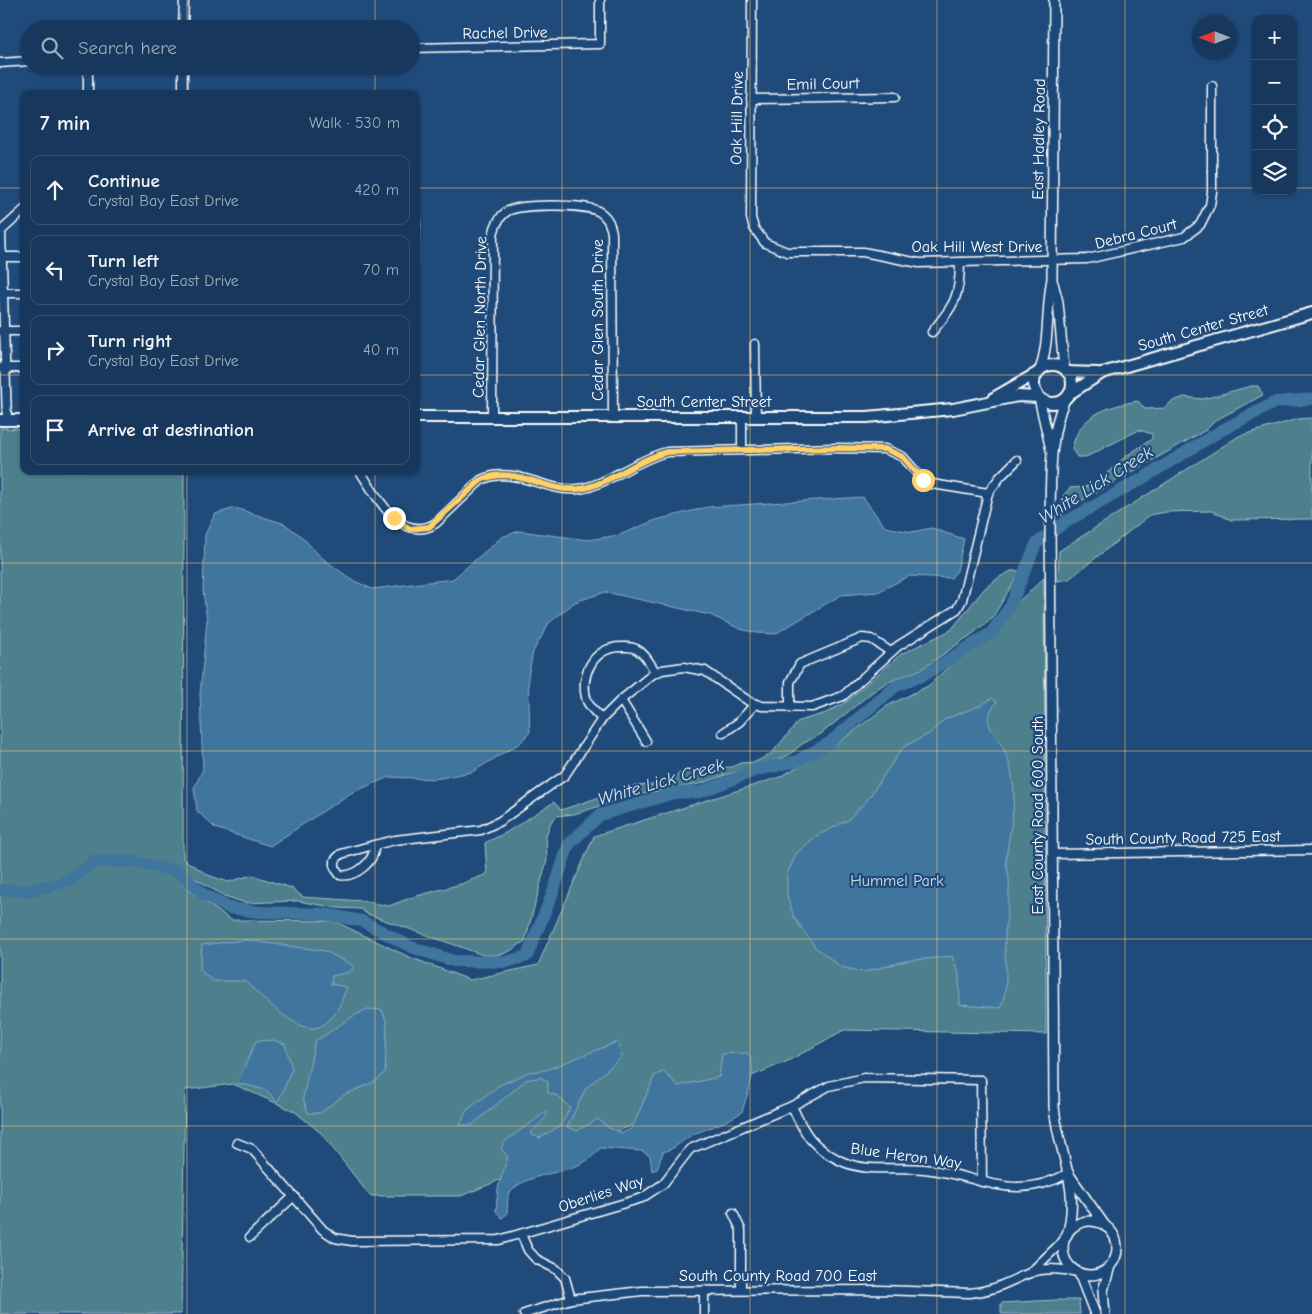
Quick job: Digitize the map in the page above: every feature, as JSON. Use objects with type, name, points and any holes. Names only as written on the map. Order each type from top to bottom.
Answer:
[{"type":"main road","name":"South Center Street","points":[[1067,396],[1102,373],[1312,313]]},
{"type":"main road","points":[[1052,365],[1066,371],[1072,383],[1067,396],[1050,403],[1038,397],[1034,385],[1039,371],[1052,365]]},
{"type":"main road","name":"South Center Street","points":[[990,400],[1039,371]]},
{"type":"main road","name":"South Center Street","points":[[1066,371],[1102,373]]},
{"type":"main road","name":"South Center Street","points":[[420,418],[867,417],[953,409],[990,400],[1018,396],[1038,397]]},
{"type":"main road","points":[[4,420],[20,420]]},
{"type":"street","points":[[183,20],[184,0]]},
{"type":"street","name":"Rachel Drive","points":[[420,48],[600,44],[600,0]]},
{"type":"street","name":"Oak Hill Drive","points":[[752,0],[750,210],[758,235]]},
{"type":"street","name":"East Hadley Road","points":[[1039,371],[1046,344],[1048,303],[1052,279],[1054,0]]},
{"type":"street","points":[[0,63],[20,62]]},
{"type":"street","points":[[88,75],[88,90]]},
{"type":"street","points":[[183,75],[184,90]]},
{"type":"street","name":"Debra Court","points":[[1052,261],[1096,258],[1175,241],[1200,225],[1210,206],[1212,192],[1212,86]]},
{"type":"street","name":"Emil Court","points":[[751,99],[895,96]]},
{"type":"street","name":"Cedar Glen North Drive","points":[[492,417],[492,246],[496,225],[507,212],[515,208],[556,207]]},
{"type":"street","name":"Cedar Glen South Drive","points":[[556,207],[592,208],[600,212],[610,223],[612,232],[613,417]]},
{"type":"street","points":[[4,420],[0,257],[2,230],[20,214]]},
{"type":"street","name":"Oak Hill West Drive","points":[[758,235],[765,243],[787,252],[863,252],[909,262],[1052,261]]},
{"type":"street","points":[[0,257],[20,257]]},
{"type":"street","points":[[932,332],[952,306],[958,294],[960,262]]},
{"type":"street","name":"East Hadley Road","points":[[1052,279],[1058,302],[1066,371]]},
{"type":"street","points":[[1,294],[20,293]]},
{"type":"street","points":[[3,331],[20,331]]},
{"type":"street","points":[[755,344],[756,418]]},
{"type":"street","points":[[3,368],[20,368]]},
{"type":"street","name":"East County Road 600 South","points":[[1066,1237],[1073,1204],[1069,1173],[1060,1144],[1054,1106],[1054,854],[1050,515],[1052,455],[1058,417],[1067,396]]},
{"type":"street","name":"East County Road 600 South","points":[[1038,397],[1052,455]]},
{"type":"street","points":[[742,418],[742,449]]},
{"type":"street","points":[[363,475],[394,518],[410,529],[429,527],[436,523],[481,480],[488,476],[508,475],[565,489],[580,489],[657,454],[742,449],[885,449],[903,457],[923,480],[932,484],[988,493]]},
{"type":"street","points":[[374,845],[374,854],[370,860],[354,873],[340,875],[335,868],[335,860],[341,854],[374,845],[395,840],[481,830],[495,824],[565,775],[602,719],[621,700],[656,673],[684,667],[705,671],[755,704],[790,708],[812,707],[843,696],[891,652],[957,609],[962,600],[988,493],[1016,460]]},
{"type":"street","points":[[790,708],[790,682],[800,664],[862,638],[871,639],[891,652]]},
{"type":"street","points":[[602,719],[590,707],[586,695],[587,671],[592,660],[600,653],[616,647],[635,648],[644,655],[656,673]]},
{"type":"street","points":[[621,700],[646,742]]},
{"type":"street","points":[[723,733],[739,722],[755,704]]},
{"type":"street","name":"South County Road 725 East","points":[[1054,854],[1312,850]]},
{"type":"street","name":"Oberlies Way","points":[[237,1143],[252,1149],[323,1230],[335,1238],[352,1241],[499,1240],[642,1198],[663,1184],[690,1150],[792,1106],[829,1086],[848,1080],[864,1078],[982,1080],[982,1182]]},
{"type":"street","name":"Blue Heron Way","points":[[792,1106],[811,1142],[847,1163],[874,1168],[922,1169],[996,1186],[1040,1186],[1069,1173]]},
{"type":"street","name":"East County Road 600 South","points":[[1069,1173],[1106,1227]]},
{"type":"street","points":[[250,1237],[294,1196]]},
{"type":"street","points":[[732,1214],[741,1230],[741,1289]]},
{"type":"street","points":[[1105,1314],[1104,1291],[1110,1266],[1115,1258],[1117,1248],[1115,1238],[1106,1227],[1098,1223],[1085,1222],[1076,1226],[1066,1237],[1065,1257],[1070,1266],[1078,1272],[1088,1275],[1098,1274],[1110,1266]]},
{"type":"street","points":[[521,1234],[528,1250],[536,1259],[556,1270],[565,1278],[571,1299]]},
{"type":"street","name":"South County Road 700 East","points":[[1032,1272],[1066,1237]]},
{"type":"street","name":"South County Road 700 East","points":[[524,1314],[571,1299],[625,1292],[741,1289],[970,1293],[1002,1287],[1032,1272],[1048,1269],[1078,1272]]},
{"type":"street","points":[[1078,1272],[1096,1314]]},
{"type":"street","points":[[704,1290],[704,1314]]},
{"type":"green space","points":[[1251,386],[1258,386],[1263,395],[1216,420],[1206,430],[1074,505],[1061,516],[1062,497],[1070,488],[1085,487],[1097,482],[1126,456],[1152,439],[1152,434],[1139,430],[1086,457],[1077,457],[1072,449],[1075,437],[1088,420],[1096,414],[1106,409],[1138,401],[1145,409],[1165,408],[1171,402],[1184,397],[1203,399]]},
{"type":"green space","points":[[1312,418],[1312,519],[1231,520],[1212,511],[1166,512],[1150,515],[1069,579],[1058,581],[1059,551],[1239,436],[1298,419]]},
{"type":"green space","name":"Hummel Park","points":[[0,428],[20,429],[20,475],[184,475],[183,859],[208,875],[228,882],[252,875],[291,888],[303,897],[363,901],[389,906],[487,874],[485,843],[507,832],[554,802],[561,810],[633,786],[652,785],[669,779],[687,769],[732,767],[740,763],[755,762],[771,754],[799,721],[826,713],[846,702],[901,654],[951,630],[984,589],[998,578],[1011,571],[1020,571],[993,617],[975,632],[922,669],[886,683],[821,734],[802,744],[789,755],[764,765],[728,774],[700,784],[617,798],[610,803],[574,814],[557,816],[551,822],[546,836],[547,860],[525,941],[506,953],[483,955],[367,914],[360,909],[337,908],[298,901],[246,903],[224,896],[183,871],[183,886],[231,920],[334,921],[407,956],[470,980],[538,965],[594,836],[780,777],[837,744],[887,706],[928,686],[1044,578],[1046,1034],[844,1030],[788,1061],[461,1196],[370,1196],[321,1133],[294,1111],[233,1084],[185,1090],[181,1314],[0,1314]]},
{"type":"green space","points":[[1079,1300],[1080,1314],[1001,1314],[1001,1303]]},
{"type":"water","points":[[863,497],[885,527],[912,532],[931,528],[964,539],[957,571],[951,578],[909,576],[878,592],[841,595],[775,634],[757,633],[740,629],[710,615],[605,592],[575,602],[549,623],[533,652],[528,677],[530,732],[520,743],[472,772],[435,779],[389,777],[351,793],[270,846],[215,828],[197,811],[194,788],[203,769],[200,694],[207,620],[203,591],[205,535],[215,514],[235,508],[285,524],[302,537],[321,557],[352,580],[372,589],[453,579],[502,537],[519,531],[588,540],[619,535],[656,520],[708,507]]},
{"type":"water","points":[[992,698],[997,702],[989,715],[989,725],[1009,762],[1014,788],[1006,861],[1009,887],[1005,937],[1006,983],[1000,1008],[960,1005],[959,974],[952,956],[906,961],[863,972],[841,967],[815,947],[794,917],[787,895],[787,874],[796,854],[815,837],[848,820],[868,799],[903,747],[929,734],[945,719],[982,705]]},
{"type":"water","points":[[245,940],[325,951],[354,966],[350,972],[332,976],[331,984],[347,987],[334,1015],[328,1021],[315,1028],[297,1024],[277,1010],[245,981],[213,981],[200,970],[202,945]]},
{"type":"water","points":[[368,1009],[382,1010],[387,1023],[385,1072],[376,1081],[344,1095],[320,1113],[308,1113],[303,1098],[315,1041]]},
{"type":"water","points":[[273,1040],[285,1044],[292,1069],[277,1102],[266,1090],[237,1083],[256,1041]]},
{"type":"water","points":[[617,1042],[622,1057],[586,1088],[567,1127],[577,1131],[598,1119],[609,1128],[622,1133],[632,1128],[655,1075],[664,1072],[678,1086],[719,1077],[722,1054],[747,1053],[751,1058],[751,1081],[742,1112],[725,1122],[694,1134],[663,1152],[657,1169],[652,1171],[650,1156],[642,1151],[600,1148],[583,1163],[530,1179],[518,1185],[508,1195],[507,1214],[502,1218],[496,1211],[498,1188],[508,1157],[501,1149],[504,1142],[546,1112],[547,1116],[530,1134],[540,1138],[561,1125],[570,1108],[558,1096],[548,1093],[548,1082],[541,1077],[526,1080],[472,1125],[460,1125],[467,1110],[498,1086],[529,1072],[546,1070]]},
{"type":"waterway","name":"White Lick Creek","points":[[0,890],[29,891],[71,880],[94,861],[136,862],[179,872],[203,894],[229,908],[260,912],[325,914],[362,921],[411,947],[454,961],[506,962],[527,956],[553,892],[569,844],[600,815],[674,793],[701,792],[754,771],[797,761],[829,743],[896,686],[924,675],[991,633],[1010,607],[1036,544],[1064,523],[1222,430],[1276,402],[1312,399]]},
{"type":"route","points":[[394,518],[410,529],[429,527],[444,516],[481,480],[488,476],[508,475],[565,489],[580,489],[587,488],[645,458],[667,452],[742,449],[885,449],[903,457],[923,480]]}]
